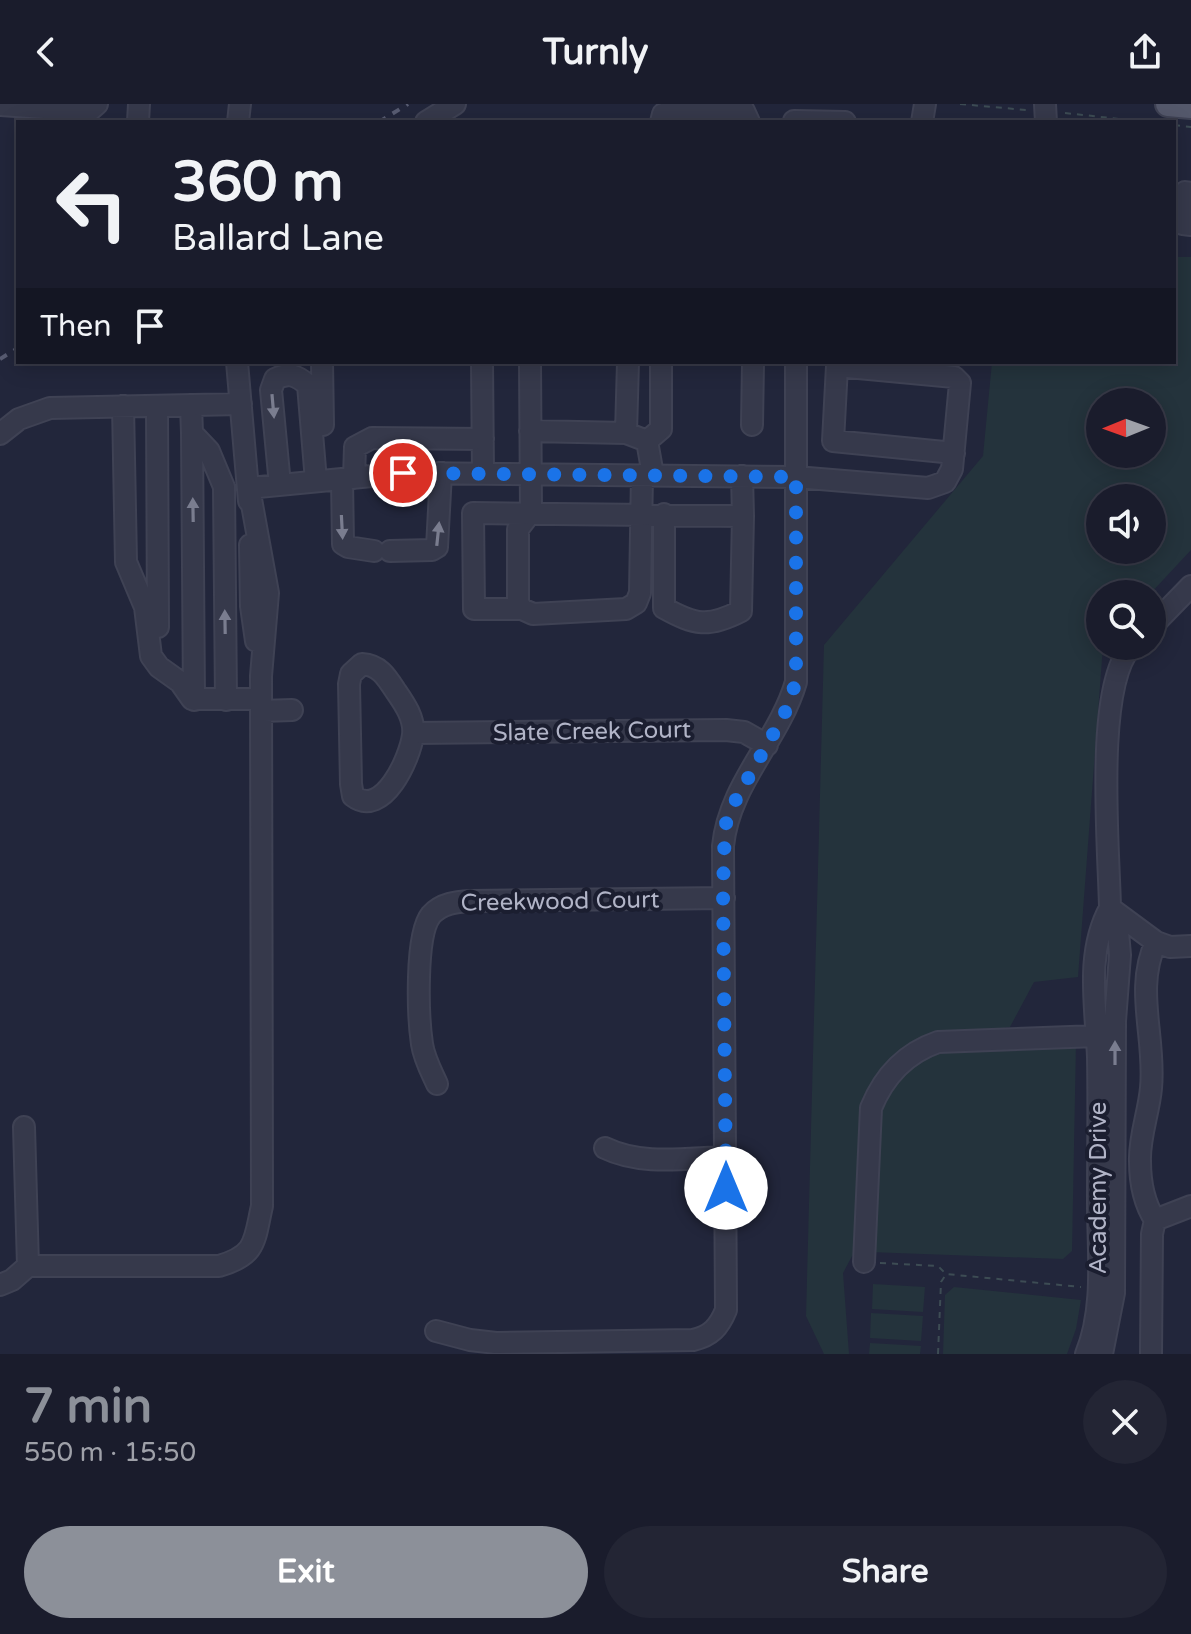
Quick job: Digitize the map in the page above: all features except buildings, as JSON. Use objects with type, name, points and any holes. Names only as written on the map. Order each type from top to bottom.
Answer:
[{"type":"main road","points":[[1168,104],[1191,106]]},
{"type":"street","points":[[0,105],[89,111],[97,104]]},
{"type":"street","points":[[429,120],[455,104]]},
{"type":"street","points":[[662,120],[663,114],[683,108],[744,111],[748,120]]},
{"type":"street","points":[[1191,193],[1185,192],[1183,224],[1191,225]]},
{"type":"street","points":[[0,1285],[12,1280],[28,1266],[219,1266],[240,1260],[253,1243],[262,1206],[261,676],[268,593],[249,488],[237,364]]},
{"type":"street","points":[[322,364],[343,544],[382,551],[432,550],[437,547],[441,473]]},
{"type":"street","points":[[482,364],[483,473]]},
{"type":"street","points":[[522,609],[518,603],[518,529],[531,512],[530,364]]},
{"type":"street","points":[[626,433],[628,364]]},
{"type":"street","points":[[661,364],[661,429],[647,441],[647,475],[641,513],[640,593],[636,603],[626,609],[533,614],[522,609],[474,609],[473,513],[641,513],[743,516]]},
{"type":"street","points":[[752,425],[753,364]]},
{"type":"street","points":[[436,1331],[496,1343],[693,1340],[704,1338],[714,1331],[726,1310],[723,846],[727,818],[790,702],[796,682],[796,364]]},
{"type":"street","points":[[249,488],[403,473],[796,477],[928,488],[945,482],[952,469],[954,453],[961,392],[960,383],[954,377],[837,364],[833,441],[954,453]]},
{"type":"street","points":[[280,485],[271,390],[275,379],[286,374],[298,376],[308,385],[334,480]]},
{"type":"street","points":[[0,434],[19,419],[50,408],[241,404]]},
{"type":"street","points":[[191,405],[194,700]]},
{"type":"street","points":[[123,406],[125,552],[130,574],[142,595],[151,656],[159,667],[180,682],[194,700]]},
{"type":"street","points":[[157,406],[159,667]]},
{"type":"street","points":[[530,431],[626,433],[647,441]]},
{"type":"street","points":[[192,433],[209,451],[224,487],[226,700]]},
{"type":"street","points":[[334,480],[355,447],[372,438],[483,439]]},
{"type":"street","points":[[664,514],[664,608],[688,621],[719,622],[741,611],[742,476]]},
{"type":"street","points":[[1166,612],[1191,586]]},
{"type":"street","name":"Academy Drive","points":[[1086,1354],[1093,1330],[1098,1288],[1103,1026],[1120,955],[1118,932],[1110,908],[1107,724],[1111,688],[1122,660]]},
{"type":"street","points":[[362,664],[378,668],[410,714],[414,733],[406,758],[385,794],[369,801],[353,796],[349,684],[351,674],[357,667],[362,664]]},
{"type":"street","points":[[194,700],[226,700],[292,710]]},
{"type":"street","name":"Slate Creek Court","points":[[414,733],[726,730],[744,732],[767,745]]},
{"type":"street","name":"Creekwood Court","points":[[437,1084],[422,1043],[420,956],[424,929],[437,909],[446,904],[471,901],[724,898]]},
{"type":"street","points":[[1110,908],[1156,942],[1170,947],[1191,946]]},
{"type":"street","name":"Academy Drive","points":[[1102,1354],[1114,1293],[1103,1026],[1094,996],[1095,956],[1101,923],[1110,908]]},
{"type":"street","points":[[1151,1354],[1152,1234],[1155,1220],[1146,1204],[1140,1159],[1151,1086],[1145,982],[1148,959],[1156,942]]},
{"type":"street","points":[[864,1262],[871,1108],[877,1092],[902,1062],[920,1048],[938,1042],[1103,1026]]},
{"type":"street","points":[[24,1127],[28,1266]]},
{"type":"street","points":[[605,1148],[640,1159],[726,1157]]},
{"type":"street","points":[[1155,1220],[1191,1206]]},
{"type":"path","points":[[864,1262],[938,1266],[946,1274],[1098,1288]]},
{"type":"path","points":[[938,1354],[941,1282],[946,1274]]},
{"type":"shaded area","points":[[1176,257],[1191,257],[1191,550],[1163,580],[1086,580],[1086,660],[1102,660],[1078,977],[1034,982],[1010,1027],[916,1042],[884,1067],[870,1095],[858,1245],[843,1273],[849,1354],[824,1354],[806,1316],[824,645],[983,456],[992,364],[1176,364]]},
{"type":"shaded area","points":[[1076,1042],[1072,1251],[1063,1259],[869,1252],[874,1115],[884,1092],[928,1050]]},
{"type":"shaded area","points":[[873,1284],[925,1287],[923,1312],[872,1309]]},
{"type":"shaded area","points":[[954,1287],[1081,1300],[1076,1329],[1067,1354],[943,1354],[945,1295]]},
{"type":"shaded area","points":[[871,1313],[923,1316],[921,1341],[870,1338]]},
{"type":"shaded area","points":[[870,1343],[921,1346],[920,1354],[869,1354]]},
{"type":"railway","points":[[382,120],[408,104]]},
{"type":"railway","points":[[0,359],[16,349]]},
{"type":"route","points":[[403,473],[796,477],[796,682],[784,715],[727,818],[723,846],[726,1188]]}]
